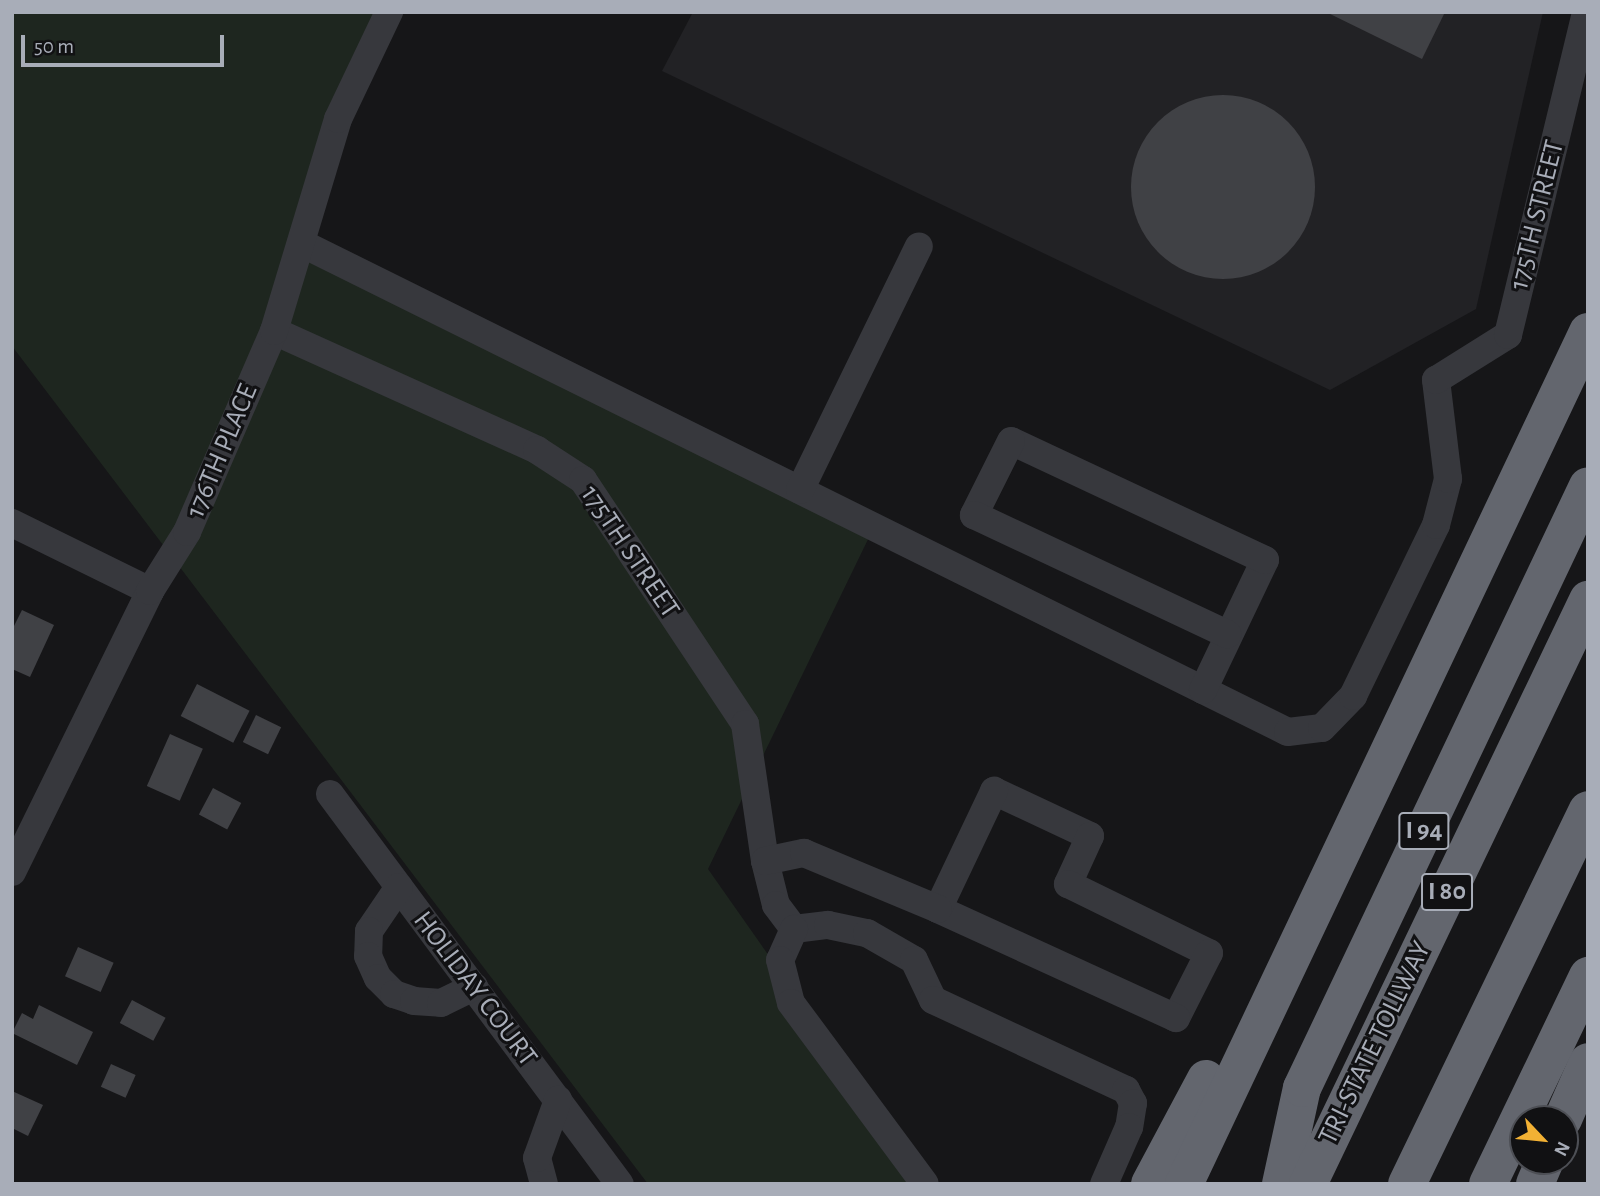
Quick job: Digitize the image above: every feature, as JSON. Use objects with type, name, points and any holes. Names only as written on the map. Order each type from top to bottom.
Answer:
[{"type":"highway","points":[[1184,1184],[1588,332]]},
{"type":"highway","name":"I 94","points":[[1281,1184],[1302,1088],[1588,486]]},
{"type":"highway","name":"TRI-STATE TOLLWAY","points":[[1308,1184],[1588,600]]},
{"type":"highway","points":[[1407,1184],[1588,810]]},
{"type":"highway","points":[[1150,1184],[1209,1074],[1300,942]]},
{"type":"highway","points":[[1489,1184],[1588,976]]},
{"type":"highway","points":[[1569,1105],[1588,1062]]},
{"type":"street","name":"176TH PLACE","points":[[12,872],[150,591],[187,532],[274,331],[338,119],[389,12]]},
{"type":"street","name":"175TH STREET","points":[[1203,690],[1287,732],[1322,728],[1353,696],[1436,525],[1448,479],[1436,380],[1508,335],[1586,12]]},
{"type":"street","points":[[301,243],[1203,690],[1227,634],[1265,560],[1011,442],[974,515],[1227,634]]},
{"type":"street","points":[[800,490],[919,246]]},
{"type":"street","name":"175TH STREET","points":[[274,331],[537,450],[583,480],[745,724],[765,861],[776,905],[794,929]]},
{"type":"street","points":[[12,523],[150,591]]},
{"type":"street","points":[[765,861],[804,853],[938,909],[1176,1018],[1209,953],[1068,884],[1090,835],[994,791],[938,909]]},
{"type":"street","name":"HOLIDAY COURT","points":[[330,794],[620,1184]]},
{"type":"street","points":[[399,887],[369,931],[368,957],[378,978],[394,994],[414,1001],[440,1003],[474,987]]},
{"type":"street","points":[[925,1184],[791,1003],[780,960],[794,929],[828,925],[867,933],[914,960],[933,1000],[1126,1090],[1133,1103],[1129,1127],[1104,1184]]},
{"type":"street","points":[[544,1184],[537,1158],[558,1100]]},
{"type":"shaded area","points":[[12,12],[391,12],[301,243],[874,527],[708,869],[929,1184],[648,1184],[12,346]]},
{"type":"shaded area","points":[[693,12],[1543,12],[1476,309],[1330,390],[662,71]]},
{"type":"building","points":[[1326,12],[1445,12],[1422,59]]},
{"type":"building","points":[[1223,95],[1258,102],[1274,110],[1288,122],[1300,136],[1308,152],[1315,187],[1308,222],[1300,238],[1288,252],[1274,264],[1258,272],[1223,279],[1188,272],[1172,264],[1158,252],[1146,238],[1138,222],[1131,187],[1138,152],[1146,136],[1158,122],[1172,110],[1188,102]]},
{"type":"building","points":[[22,610],[54,625],[30,677],[12,669],[12,630]]},
{"type":"building","points":[[197,684],[250,711],[233,743],[181,716]]},
{"type":"building","points":[[256,715],[281,727],[268,754],[243,742]]},
{"type":"building","points":[[170,734],[203,749],[180,801],[147,786]]},
{"type":"building","points":[[213,788],[241,803],[227,830],[199,814]]},
{"type":"building","points":[[78,947],[114,963],[101,992],[65,976]]},
{"type":"building","points":[[132,1000],[166,1018],[153,1041],[120,1023]]},
{"type":"building","points":[[39,1005],[93,1032],[77,1065],[12,1033],[22,1013],[33,1019]]},
{"type":"building","points":[[111,1064],[136,1075],[125,1098],[101,1087]]},
{"type":"building","points":[[12,1091],[43,1105],[28,1136],[12,1128]]}]
